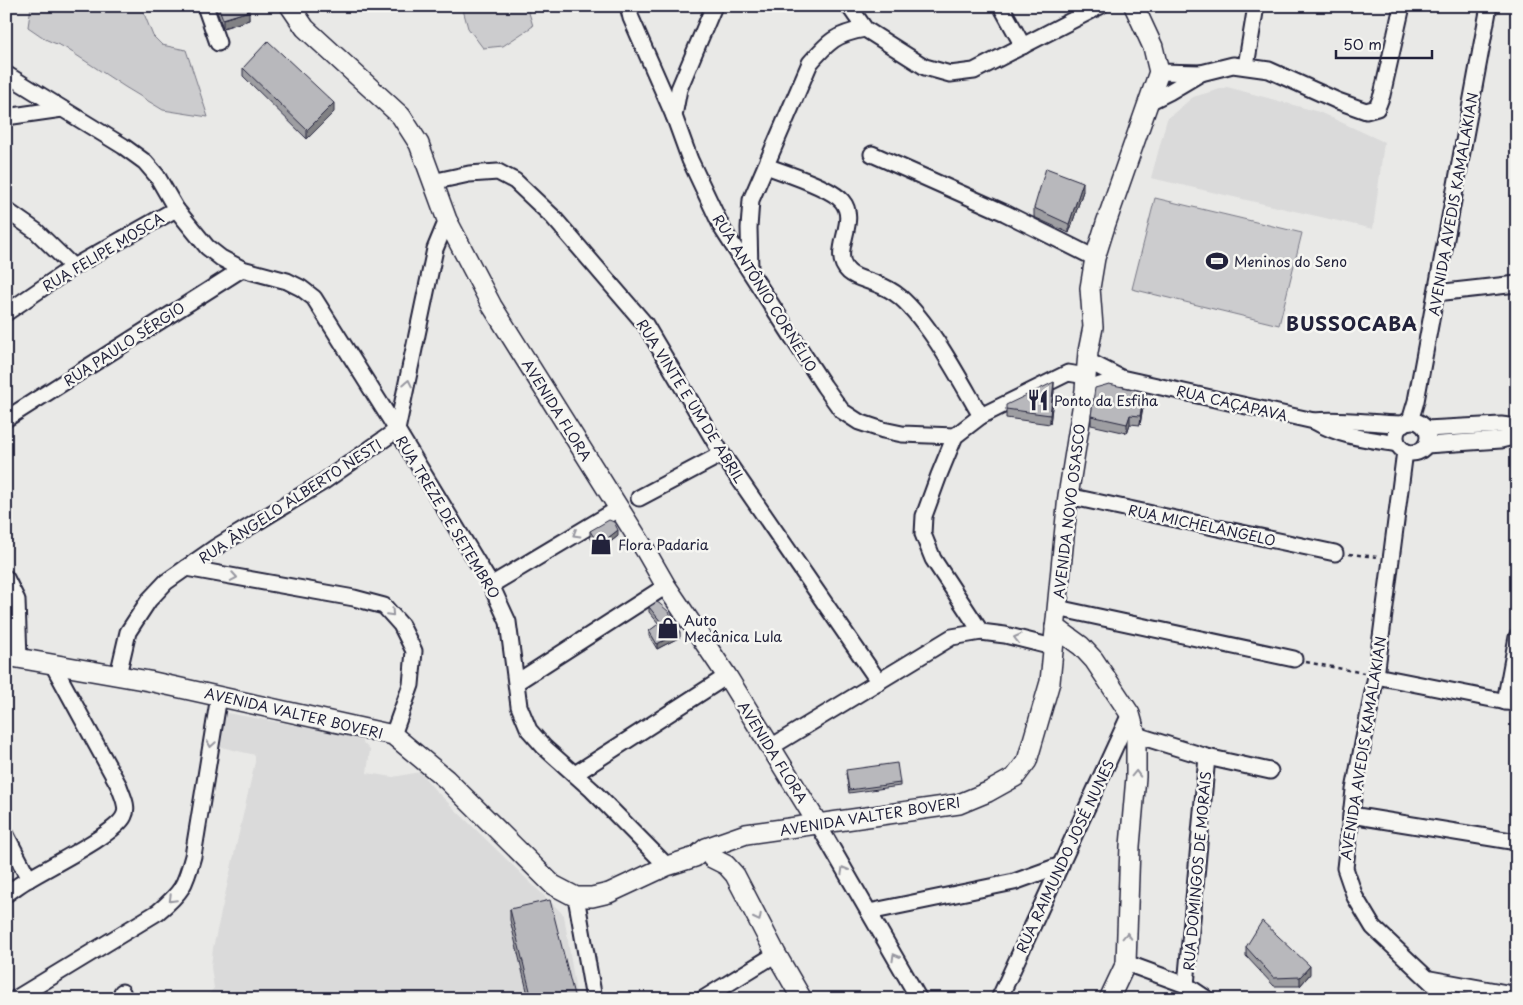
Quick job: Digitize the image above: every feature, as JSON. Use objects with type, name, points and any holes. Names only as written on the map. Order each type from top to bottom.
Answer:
[{"type":"main road","name":"AVENIDA FLORA","points":[[290,6],[305,28],[401,116],[418,144],[447,220],[492,306],[666,586],[727,676],[818,824]]},
{"type":"main road","points":[[1134,6],[1153,47],[1159,72]]},
{"type":"main road","name":"AVENIDA NOVO OSASCO","points":[[1055,627],[1068,496],[1093,328],[1090,288],[1095,258],[1159,72]]},
{"type":"main road","points":[[1055,627],[1081,646],[1094,660],[1130,714],[1136,735],[1136,777],[1130,846],[1126,963],[1109,999]]},
{"type":"main road","name":"AVENIDA VALTER BOVERI","points":[[13,657],[118,675],[393,735],[446,779],[553,885],[576,897],[610,893],[667,866],[703,858],[773,831],[958,804],[988,792],[1014,777],[1027,762],[1050,682],[1055,627]]},
{"type":"main road","points":[[735,875],[734,865],[741,842]]},
{"type":"main road","points":[[703,858],[726,865],[735,875],[802,999]]},
{"type":"street","points":[[204,6],[218,43]]},
{"type":"street","name":"RUA ANTÔNIO CORNÉLIO","points":[[628,6],[631,18],[674,116],[690,160],[723,230],[842,411],[859,422],[883,430],[902,434],[955,436]]},
{"type":"street","points":[[674,116],[679,88],[714,6]]},
{"type":"street","points":[[850,6],[864,29],[925,67],[950,74],[974,71],[1100,6]]},
{"type":"street","points":[[1001,6],[1023,46]]},
{"type":"street","points":[[1246,66],[1256,6]]},
{"type":"street","points":[[1149,102],[1201,73],[1232,65],[1269,70],[1338,101],[1366,111],[1377,108],[1382,95],[1402,6]]},
{"type":"street","name":"AVENIDA AVEDIS KAMALAKIAN","points":[[1414,424],[1416,401],[1489,6]]},
{"type":"street","points":[[750,271],[749,228],[751,200],[810,63],[823,48],[846,32],[864,29]]},
{"type":"street","points":[[1159,72],[1201,73]]},
{"type":"street","name":"RUA TREZE DE SETEMBRO","points":[[6,74],[124,146],[145,162],[157,176],[176,209],[207,247],[221,258],[242,269],[287,280],[314,298],[491,585],[508,622],[519,706],[528,730],[667,866]]},
{"type":"street","points":[[6,117],[62,109]]},
{"type":"street","points":[[872,154],[1005,213],[1095,258]]},
{"type":"street","points":[[766,166],[821,188],[840,199],[847,209],[848,219],[841,253],[844,264],[849,272],[861,279],[878,284],[909,305],[930,333],[981,416]]},
{"type":"street","name":"RUA VINTE E UM DE ABRIL","points":[[432,182],[469,174],[498,172],[515,181],[552,217],[645,324],[722,454],[879,682]]},
{"type":"street","name":"RUA FELIPE MOSCA","points":[[6,314],[73,267],[176,209]]},
{"type":"street","points":[[6,210],[36,232],[73,267]]},
{"type":"street","name":"RUA ÂNGELO ALBERTO NESTI","points":[[118,675],[128,632],[149,600],[166,582],[216,547],[323,482],[397,430],[435,249],[447,220]]},
{"type":"street","name":"RUA PAULO SÉRGIO","points":[[6,420],[242,269]]},
{"type":"street","points":[[1436,293],[1517,284]]},
{"type":"street","points":[[981,632],[933,559],[923,534],[924,516],[955,436],[981,416],[1068,372],[1086,376],[1121,378]]},
{"type":"street","name":"RUA CAÇAPAVA","points":[[1086,376],[1121,378],[1314,421],[1330,420],[1373,424],[1465,427],[1486,425],[1517,427]]},
{"type":"street","name":"RUA CAÇAPAVA","points":[[1314,421],[1331,431],[1410,448],[1517,436]]},
{"type":"street","points":[[1370,440],[1373,424]]},
{"type":"street","points":[[1414,424],[1428,440],[1410,448],[1396,434],[1414,424]]},
{"type":"street","points":[[1485,441],[1486,425]]},
{"type":"street","points":[[1465,427],[1465,443]]},
{"type":"street","name":"AVENIDA AVEDIS KAMALAKIAN","points":[[1410,448],[1401,488],[1390,558],[1376,676],[1354,790],[1345,868],[1355,897],[1373,927],[1449,999]]},
{"type":"street","points":[[639,498],[722,454]]},
{"type":"street","name":"RUA MICHELANGELO","points":[[1068,496],[1335,553]]},
{"type":"street","points":[[491,585],[618,509]]},
{"type":"street","points":[[186,568],[354,598],[384,606],[401,625],[414,651],[411,685],[393,735]]},
{"type":"street","points":[[6,578],[17,600],[13,657]]},
{"type":"street","points":[[517,682],[666,586]]},
{"type":"street","points":[[1057,608],[1294,659]]},
{"type":"street","points":[[771,747],[952,637],[981,632],[1004,635],[1053,647]]},
{"type":"street","points":[[1376,676],[1511,703],[1517,637]]},
{"type":"street","points":[[6,894],[97,839],[115,827],[125,815],[126,805],[118,786],[54,665]]},
{"type":"street","points":[[575,774],[727,676]]},
{"type":"street","points":[[15,999],[158,912],[176,897],[187,880],[193,856],[219,696]]},
{"type":"street","name":"RUA RAIMUNDO JOSÉ NUNES","points":[[1000,999],[1130,714]]},
{"type":"street","points":[[1136,735],[1207,757],[1270,771]]},
{"type":"street","name":"RUA DOMINGOS DE MORAIS","points":[[1186,985],[1207,757]]},
{"type":"street","points":[[1351,815],[1517,842]]},
{"type":"street","points":[[818,824],[919,999]]},
{"type":"street","points":[[6,835],[29,879]]},
{"type":"street","points":[[869,912],[1014,882],[1061,865]]},
{"type":"street","points":[[576,897],[594,999]]},
{"type":"street","points":[[704,999],[776,954]]},
{"type":"street","points":[[1126,963],[1186,985],[1207,999]]},
{"type":"street","points":[[1430,980],[1517,995]]},
{"type":"path","points":[[1335,553],[1390,558]]},
{"type":"path","points":[[1294,659],[1376,676]]},
{"type":"shaded area","points":[[31,6],[141,6],[153,36],[162,45],[186,50],[208,117],[163,110],[64,47],[47,40],[28,27]]},
{"type":"shaded area","points":[[462,6],[527,6],[533,26],[503,46],[483,48],[468,28]]},
{"type":"shaded area","points":[[1227,87],[1319,112],[1384,142],[1373,229],[1151,178],[1167,119],[1193,97]]},
{"type":"shaded area","name":"Meninos do Seno","points":[[1155,198],[1302,233],[1279,325],[1132,289]]},
{"type":"shaded area","points":[[227,713],[357,736],[370,750],[367,773],[393,777],[420,772],[435,790],[564,915],[577,999],[205,999],[214,988],[211,967],[213,948],[255,762],[255,755],[221,747],[221,731]]},
{"type":"building","points":[[218,6],[248,6],[249,11],[223,19]]},
{"type":"building","points":[[268,41],[334,103],[307,130],[243,68]]},
{"type":"building","points":[[1046,168],[1083,182],[1069,224],[1034,208]]},
{"type":"building","name":"Ponto da Esfiha","points":[[1054,382],[1050,415],[1006,409],[1006,405]]},
{"type":"building","points":[[1109,384],[1146,392],[1140,416],[1130,415],[1127,424],[1091,416],[1095,388]]},
{"type":"building","name":"Flora Padaria","points":[[609,520],[614,522],[618,530],[599,545],[590,531]]},
{"type":"building","points":[[657,602],[669,612],[680,632],[657,644],[649,631],[661,622],[649,607]]},
{"type":"building","points":[[897,763],[900,783],[849,790],[846,770]]},
{"type":"building","points":[[550,900],[575,999],[532,999],[510,909]]},
{"type":"building","points":[[1262,921],[1310,966],[1300,977],[1274,978],[1246,947]]},
{"type":"place","name":"Meninos do Seno","points":[[1217,261]]},
{"type":"place","name":"Ponto da Esfiha","points":[[1038,400]]},
{"type":"place","name":"Flora Padaria","points":[[601,544]]},
{"type":"place","name":"Auto Mecânica Lula","points":[[668,628]]},
{"type":"district","name":"BUSSOCABA","points":[[1352,323]]}]
